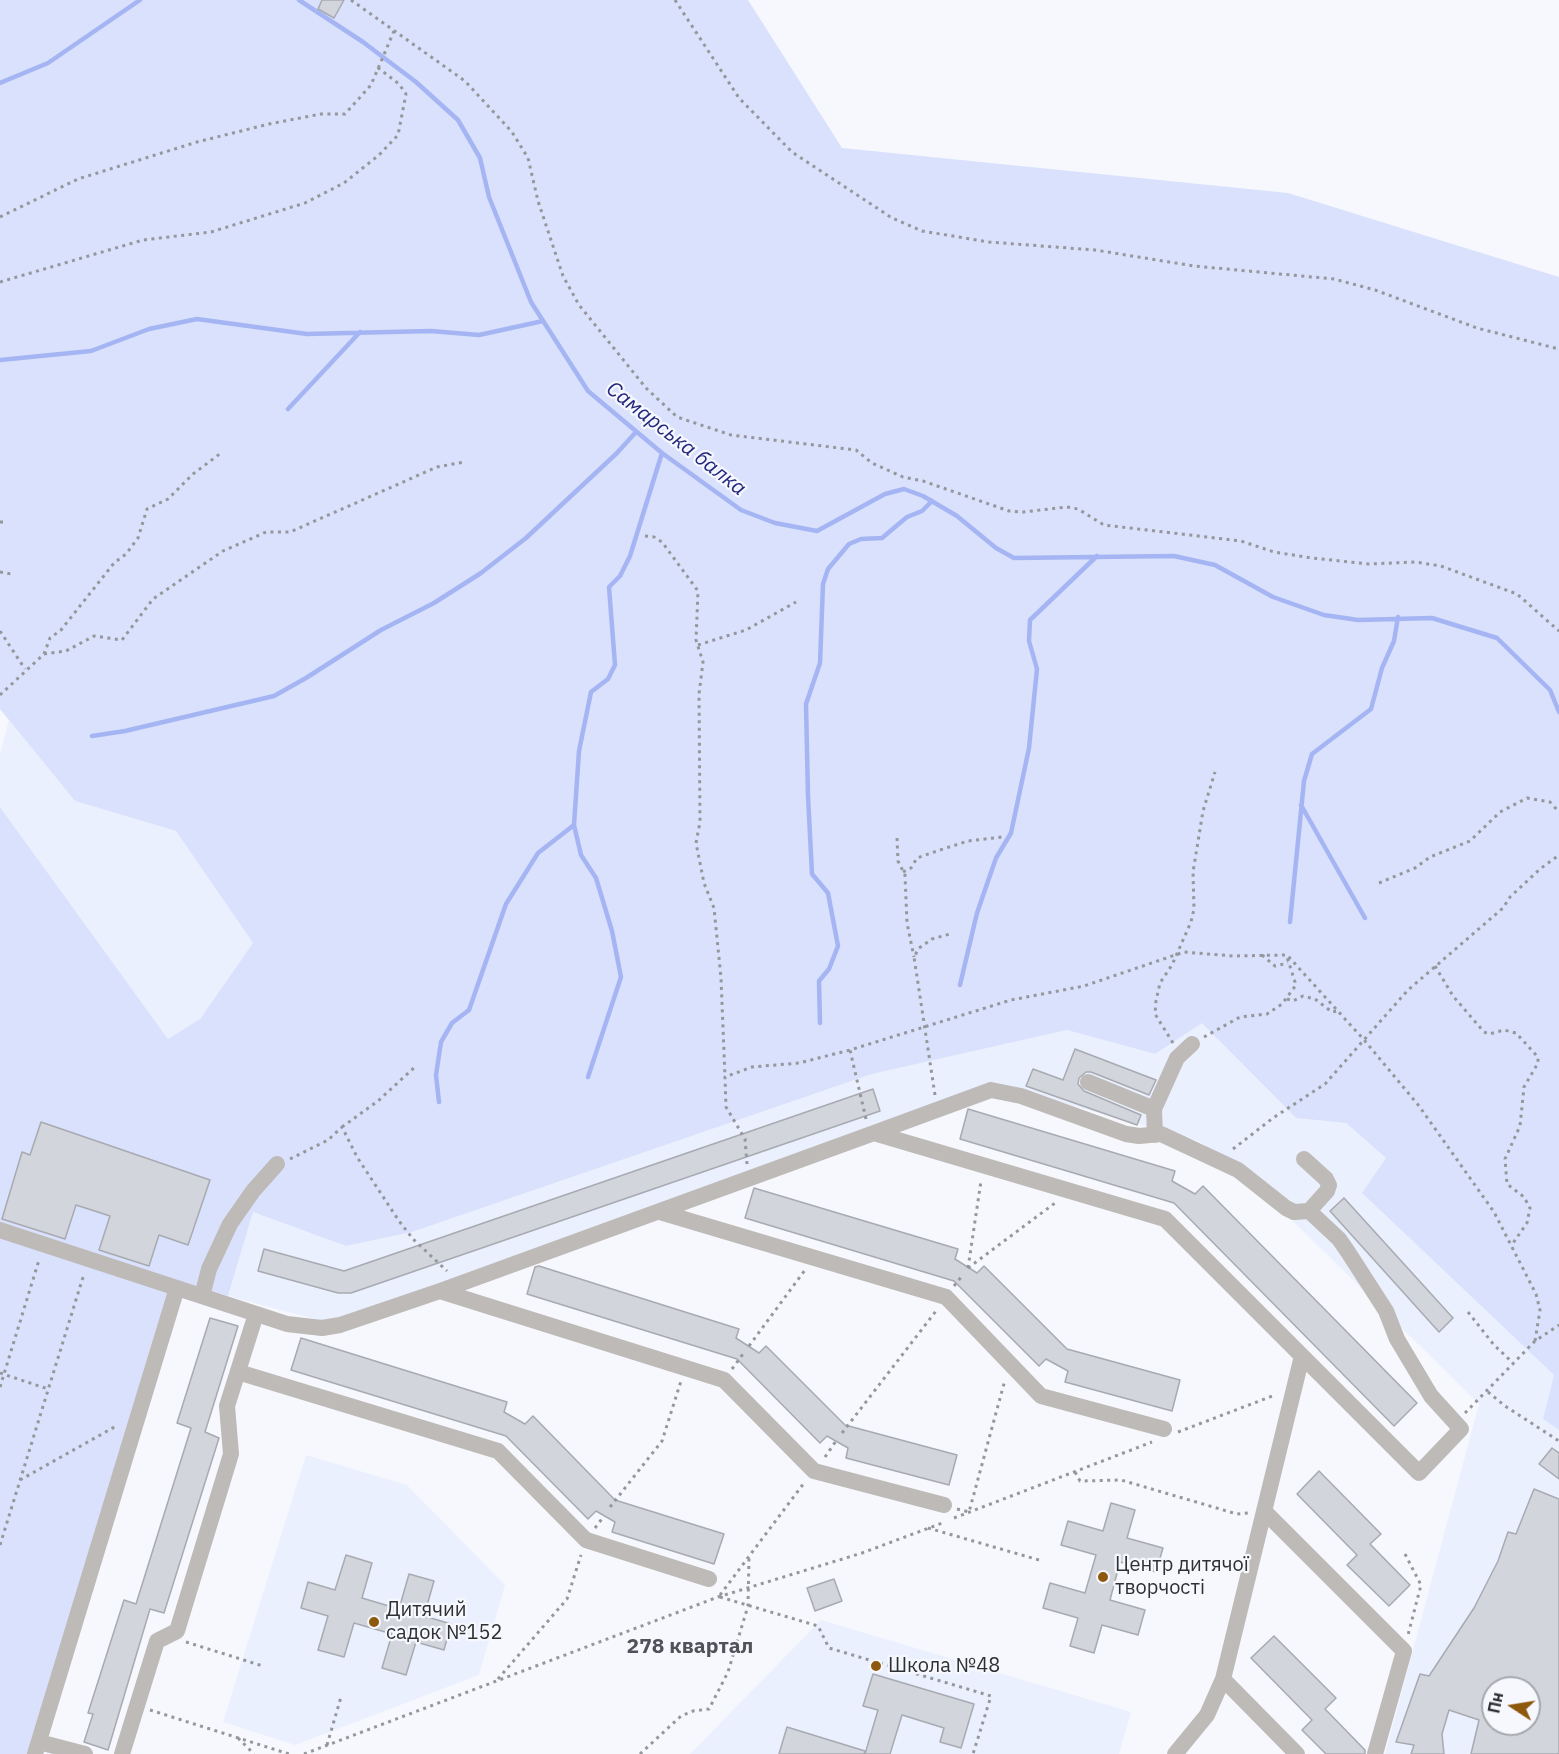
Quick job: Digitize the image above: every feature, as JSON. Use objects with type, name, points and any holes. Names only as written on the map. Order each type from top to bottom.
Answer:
[{"type":"street","points":[[1155,1135],[1154,1109],[1186,1049]]},
{"type":"street","points":[[1088,1082],[1154,1109]]},
{"type":"street","points":[[0,1230],[89,1257],[287,1324],[322,1328],[340,1325],[446,1289],[984,1092],[1000,1091],[1022,1096],[1126,1134],[1139,1136],[1161,1134],[1238,1170],[1294,1212],[1309,1210],[1327,1191],[1329,1185],[1326,1179],[1304,1159]]},
{"type":"street","points":[[872,1134],[1165,1219],[1419,1473],[1461,1429],[1431,1396],[1397,1339],[1386,1311],[1339,1239],[1309,1210]]},
{"type":"street","points":[[202,1296],[209,1269],[230,1224],[277,1164]]},
{"type":"street","points":[[660,1212],[946,1297],[1041,1396],[1166,1434]]},
{"type":"street","points":[[85,1754],[37,1748],[136,1415],[177,1288]]},
{"type":"street","points":[[446,1289],[724,1380],[814,1471],[944,1505]]},
{"type":"street","points":[[122,1754],[157,1641],[177,1631],[231,1454],[227,1406],[256,1314]]},
{"type":"street","points":[[1175,1754],[1207,1715],[1223,1679],[1302,1356]]},
{"type":"street","points":[[238,1372],[498,1451],[586,1540],[709,1579]]},
{"type":"street","points":[[1264,1510],[1404,1651],[1375,1754]]},
{"type":"street","points":[[1223,1679],[1297,1754]]},
{"type":"path","points":[[351,0],[394,32],[431,54],[465,81],[512,132],[528,158],[538,201],[562,276],[579,305],[646,388],[678,417],[731,435],[856,450],[872,463],[903,477],[923,481],[1009,511],[1023,512],[1067,507],[1078,509],[1104,525],[1241,541],[1274,552],[1369,564],[1415,562],[1441,566],[1516,594],[1559,631]]},
{"type":"path","points":[[675,0],[739,98],[792,152],[892,218],[922,231],[989,242],[1095,250],[1194,266],[1334,279],[1375,290],[1477,328],[1559,349]]},
{"type":"path","points":[[0,216],[78,179],[196,142],[321,114],[345,114],[371,85],[394,32]]},
{"type":"path","points":[[0,282],[143,240],[211,232],[305,203],[344,183],[379,155],[399,135],[406,94],[399,84],[377,67]]},
{"type":"path","points":[[44,654],[50,638],[61,630],[114,562],[126,554],[138,538],[147,509],[168,499],[193,474],[221,453]]},
{"type":"path","points":[[0,694],[44,654],[66,651],[94,636],[122,640],[134,621],[153,599],[223,551],[266,532],[290,532],[437,467],[464,462]]},
{"type":"path","points":[[645,536],[662,542],[698,591],[700,602],[696,626],[703,663],[699,694],[700,822],[696,843],[702,874],[714,908],[721,978],[726,1107],[745,1139],[750,1179]]},
{"type":"path","points":[[0,572],[10,574]]},
{"type":"path","points":[[698,645],[746,630],[796,602]]},
{"type":"path","points":[[0,631],[25,669]]},
{"type":"path","points":[[1215,772],[1203,811],[1193,872],[1192,915],[1177,954],[1160,983],[1155,1014],[1186,1049],[1240,1017],[1267,1014],[1287,999],[1296,985],[1287,955]]},
{"type":"path","points":[[1379,883],[1415,868],[1430,856],[1470,842],[1500,812],[1527,798],[1550,802],[1559,812]]},
{"type":"path","points":[[903,872],[911,868],[917,858],[968,841],[1002,837]]},
{"type":"path","points":[[897,838],[898,861],[903,872],[907,923],[938,1109]]},
{"type":"path","points":[[1220,1160],[1273,1118],[1325,1084],[1408,990],[1503,908],[1510,897],[1540,869],[1559,855]]},
{"type":"path","points":[[914,957],[932,939],[950,934]]},
{"type":"path","points":[[725,1077],[752,1067],[799,1063],[850,1050],[1011,1000],[1084,986],[1177,954],[1287,955],[1365,1041],[1419,1106],[1494,1212],[1538,1302],[1539,1326],[1535,1341]]},
{"type":"path","points":[[1262,955],[1275,966],[1288,963]]},
{"type":"path","points":[[1435,966],[1453,996],[1484,1032],[1489,1034],[1504,1030],[1516,1034],[1538,1057],[1538,1064],[1524,1087],[1520,1126],[1505,1159],[1507,1184],[1524,1197],[1530,1208],[1527,1223],[1511,1246]]},
{"type":"path","points":[[1287,999],[1293,1001],[1302,996],[1315,999],[1332,1012],[1338,1011]]},
{"type":"path","points":[[850,1050],[872,1134]]},
{"type":"path","points":[[277,1164],[328,1140],[378,1101],[417,1065]]},
{"type":"path","points":[[342,1127],[357,1157],[412,1239],[444,1266],[446,1289]]},
{"type":"path","points":[[983,1165],[968,1268],[1071,1191]]},
{"type":"path","points":[[0,1387],[2,1374],[43,1250]]},
{"type":"path","points":[[0,1545],[89,1257]]},
{"type":"path","points":[[749,1346],[815,1257]]},
{"type":"path","points":[[842,1433],[962,1276]]},
{"type":"path","points":[[1468,1312],[1494,1346],[1513,1363]]},
{"type":"path","points":[[1455,1423],[1488,1392],[1535,1341],[1559,1326]]},
{"type":"path","points":[[969,1512],[1010,1363]]},
{"type":"path","points":[[610,1508],[662,1441],[685,1368]]},
{"type":"path","points":[[2,1374],[48,1389]]},
{"type":"path","points":[[304,1754],[718,1597],[862,1553],[1075,1472],[1166,1434],[1294,1388]]},
{"type":"path","points":[[1488,1392],[1505,1406],[1559,1441]]},
{"type":"path","points":[[20,1480],[136,1415]]},
{"type":"path","points":[[718,1597],[814,1471]]},
{"type":"path","points":[[1075,1472],[1080,1481],[1121,1480],[1237,1514],[1264,1510]]},
{"type":"path","points":[[0,1524],[6,1525]]},
{"type":"path","points":[[928,1528],[1039,1560]]},
{"type":"path","points":[[497,1681],[567,1599],[586,1540]]},
{"type":"path","points":[[1404,1651],[1421,1585],[1405,1554]]},
{"type":"path","points":[[640,1754],[681,1716],[693,1710],[710,1709],[728,1672],[748,1606],[749,1557]]},
{"type":"path","points":[[718,1597],[818,1626],[829,1648],[991,1696],[973,1754]]},
{"type":"path","points":[[167,1636],[263,1666]]},
{"type":"path","points":[[327,1745],[341,1697]]},
{"type":"path","points":[[137,1706],[289,1754]]},
{"type":"path","points":[[238,1738],[254,1754]]},
{"type":"shaded area","points":[[0,0],[748,0],[842,148],[1288,193],[1559,277],[1559,1430],[1543,1419],[1554,1375],[1362,1193],[1386,1158],[1346,1123],[1296,1118],[1202,1023],[1155,1054],[1067,1030],[872,1074],[412,1232],[346,1246],[253,1212],[228,1296],[0,1227],[0,807],[168,1039],[200,1019],[253,943],[176,831],[75,801],[0,709]]},
{"type":"shaded area","points":[[9,720],[75,801],[176,831],[253,943],[200,1019],[168,1039],[0,807],[0,754]]},
{"type":"shaded area","points":[[1202,1022],[1296,1118],[1346,1123],[1386,1158],[1362,1193],[1554,1375],[1543,1419],[1559,1430],[1559,1754],[1385,1754],[1479,1404],[1244,1173],[1198,1141],[1000,1085],[439,1288],[326,1322],[228,1296],[253,1212],[346,1246],[412,1232],[872,1074],[1067,1030],[1155,1054]]},
{"type":"shaded area","points":[[0,1234],[182,1290],[38,1754],[0,1754]]},
{"type":"shaded area","name":"Дитячий садок №152","points":[[306,1455],[407,1485],[505,1585],[479,1675],[295,1745],[223,1722]]},
{"type":"shaded area","name":"Школа №48","points":[[821,1620],[1131,1712],[1119,1754],[690,1754]]},
{"type":"building","points":[[322,0],[344,0],[334,18],[318,9]]},
{"type":"building","points":[[1075,1049],[1156,1080],[1149,1095],[1091,1072],[1086,1072],[1079,1078],[1078,1084],[1084,1091],[1141,1115],[1137,1125],[1026,1086],[1033,1069],[1063,1080]]},
{"type":"building","points":[[873,1089],[880,1111],[351,1293],[338,1293],[258,1271],[264,1249],[344,1271]]},
{"type":"building","points":[[968,1109],[1175,1171],[1172,1181],[1195,1194],[1203,1186],[1417,1403],[1394,1426],[1174,1203],[960,1139]]},
{"type":"building","points":[[41,1122],[210,1180],[188,1245],[159,1235],[149,1266],[99,1250],[110,1216],[76,1205],[65,1239],[2,1219],[22,1152],[30,1155]]},
{"type":"building","points":[[754,1188],[958,1249],[955,1259],[977,1273],[984,1266],[1067,1349],[1180,1380],[1172,1411],[1065,1382],[1068,1371],[1046,1359],[1039,1366],[954,1281],[745,1218]]},
{"type":"building","points":[[1344,1198],[1453,1318],[1439,1332],[1330,1211]]},
{"type":"building","points":[[539,1266],[739,1329],[736,1338],[759,1353],[766,1346],[845,1425],[957,1455],[949,1485],[846,1458],[848,1448],[827,1436],[820,1443],[737,1359],[527,1294],[535,1267]]},
{"type":"building","points":[[210,1318],[238,1326],[205,1432],[219,1438],[164,1613],[150,1609],[108,1750],[84,1742],[93,1714],[88,1713],[124,1600],[136,1604],[191,1428],[177,1423]]},
{"type":"building","points":[[301,1338],[507,1402],[504,1412],[525,1424],[533,1416],[615,1500],[724,1534],[714,1564],[612,1532],[615,1522],[596,1511],[588,1519],[506,1436],[291,1370]]},
{"type":"building","points":[[1552,1448],[1559,1453],[1559,1479],[1539,1464]]},
{"type":"building","points":[[1319,1471],[1381,1534],[1370,1544],[1410,1585],[1389,1606],[1347,1565],[1357,1555],[1297,1494]]},
{"type":"building","points":[[1534,1489],[1559,1499],[1559,1754],[1471,1754],[1479,1720],[1449,1710],[1442,1734],[1444,1754],[1411,1754],[1414,1745],[1396,1742],[1420,1674],[1429,1676],[1474,1608],[1498,1561],[1508,1532],[1516,1534]]},
{"type":"building","points":[[1111,1503],[1135,1510],[1127,1538],[1163,1548],[1156,1572],[1120,1562],[1110,1600],[1145,1610],[1138,1635],[1102,1625],[1094,1653],[1070,1646],[1078,1618],[1043,1608],[1050,1583],[1085,1593],[1096,1555],[1061,1545],[1068,1521],[1103,1531]]},
{"type":"building","points":[[346,1555],[372,1563],[362,1598],[399,1609],[409,1574],[434,1581],[424,1616],[451,1624],[444,1650],[416,1642],[406,1675],[382,1668],[392,1634],[354,1623],[344,1657],[318,1650],[328,1616],[301,1608],[308,1582],[335,1590]]},
{"type":"building","points":[[834,1579],[842,1601],[815,1611],[807,1588]]},
{"type":"building","points":[[1274,1636],[1336,1698],[1325,1709],[1365,1750],[1365,1754],[1326,1754],[1302,1730],[1312,1720],[1251,1658]]},
{"type":"building","points":[[873,1674],[974,1704],[961,1748],[940,1742],[944,1728],[902,1715],[890,1754],[865,1754],[878,1710],[863,1706]]},
{"type":"building","points":[[787,1727],[865,1751],[864,1754],[779,1754]]},
{"type":"waterway","points":[[0,83],[48,63],[140,0]]},
{"type":"waterway","name":"Самарська балка","points":[[299,0],[363,42],[416,82],[458,120],[480,158],[489,197],[531,302],[588,391],[662,453],[741,510],[775,523],[817,531],[885,494],[904,489],[923,496],[957,516],[996,548],[1014,558],[1174,556],[1215,565],[1273,597],[1324,615],[1358,620],[1432,618],[1497,638],[1550,690],[1559,712]]},
{"type":"waterway","points":[[0,360],[91,351],[149,329],[197,319],[307,334],[431,331],[479,335],[543,321]]},
{"type":"waterway","points":[[288,409],[360,332]]},
{"type":"waterway","points":[[92,736],[125,731],[274,696],[381,630],[434,603],[481,573],[526,538],[617,453],[636,432]]},
{"type":"waterway","points":[[439,1102],[436,1075],[441,1042],[452,1023],[469,1010],[506,904],[538,853],[574,825],[579,751],[591,692],[608,679],[615,665],[609,587],[620,576],[630,556],[662,453]]},
{"type":"waterway","points":[[820,1023],[819,981],[829,969],[838,946],[828,893],[812,874],[808,796],[806,704],[820,663],[823,584],[828,569],[849,544],[861,539],[882,538],[907,517],[922,511],[932,501]]},
{"type":"waterway","points":[[960,985],[977,913],[996,858],[1011,833],[1029,748],[1037,669],[1029,641],[1030,620],[1097,556]]},
{"type":"waterway","points":[[1290,922],[1304,781],[1312,754],[1371,709],[1382,668],[1394,641],[1398,617]]},
{"type":"waterway","points":[[1301,805],[1365,918]]},
{"type":"waterway","points":[[574,825],[581,855],[596,878],[612,931],[621,977],[588,1077]]},
{"type":"place","name":"Центр дитячої творчості","points":[[1103,1577]]},
{"type":"place","name":"Дитячий садок №152","points":[[374,1622]]},
{"type":"place","name":"Школа №48","points":[[876,1666]]},
{"type":"district","name":"278 квартал","points":[[690,1647]]}]
